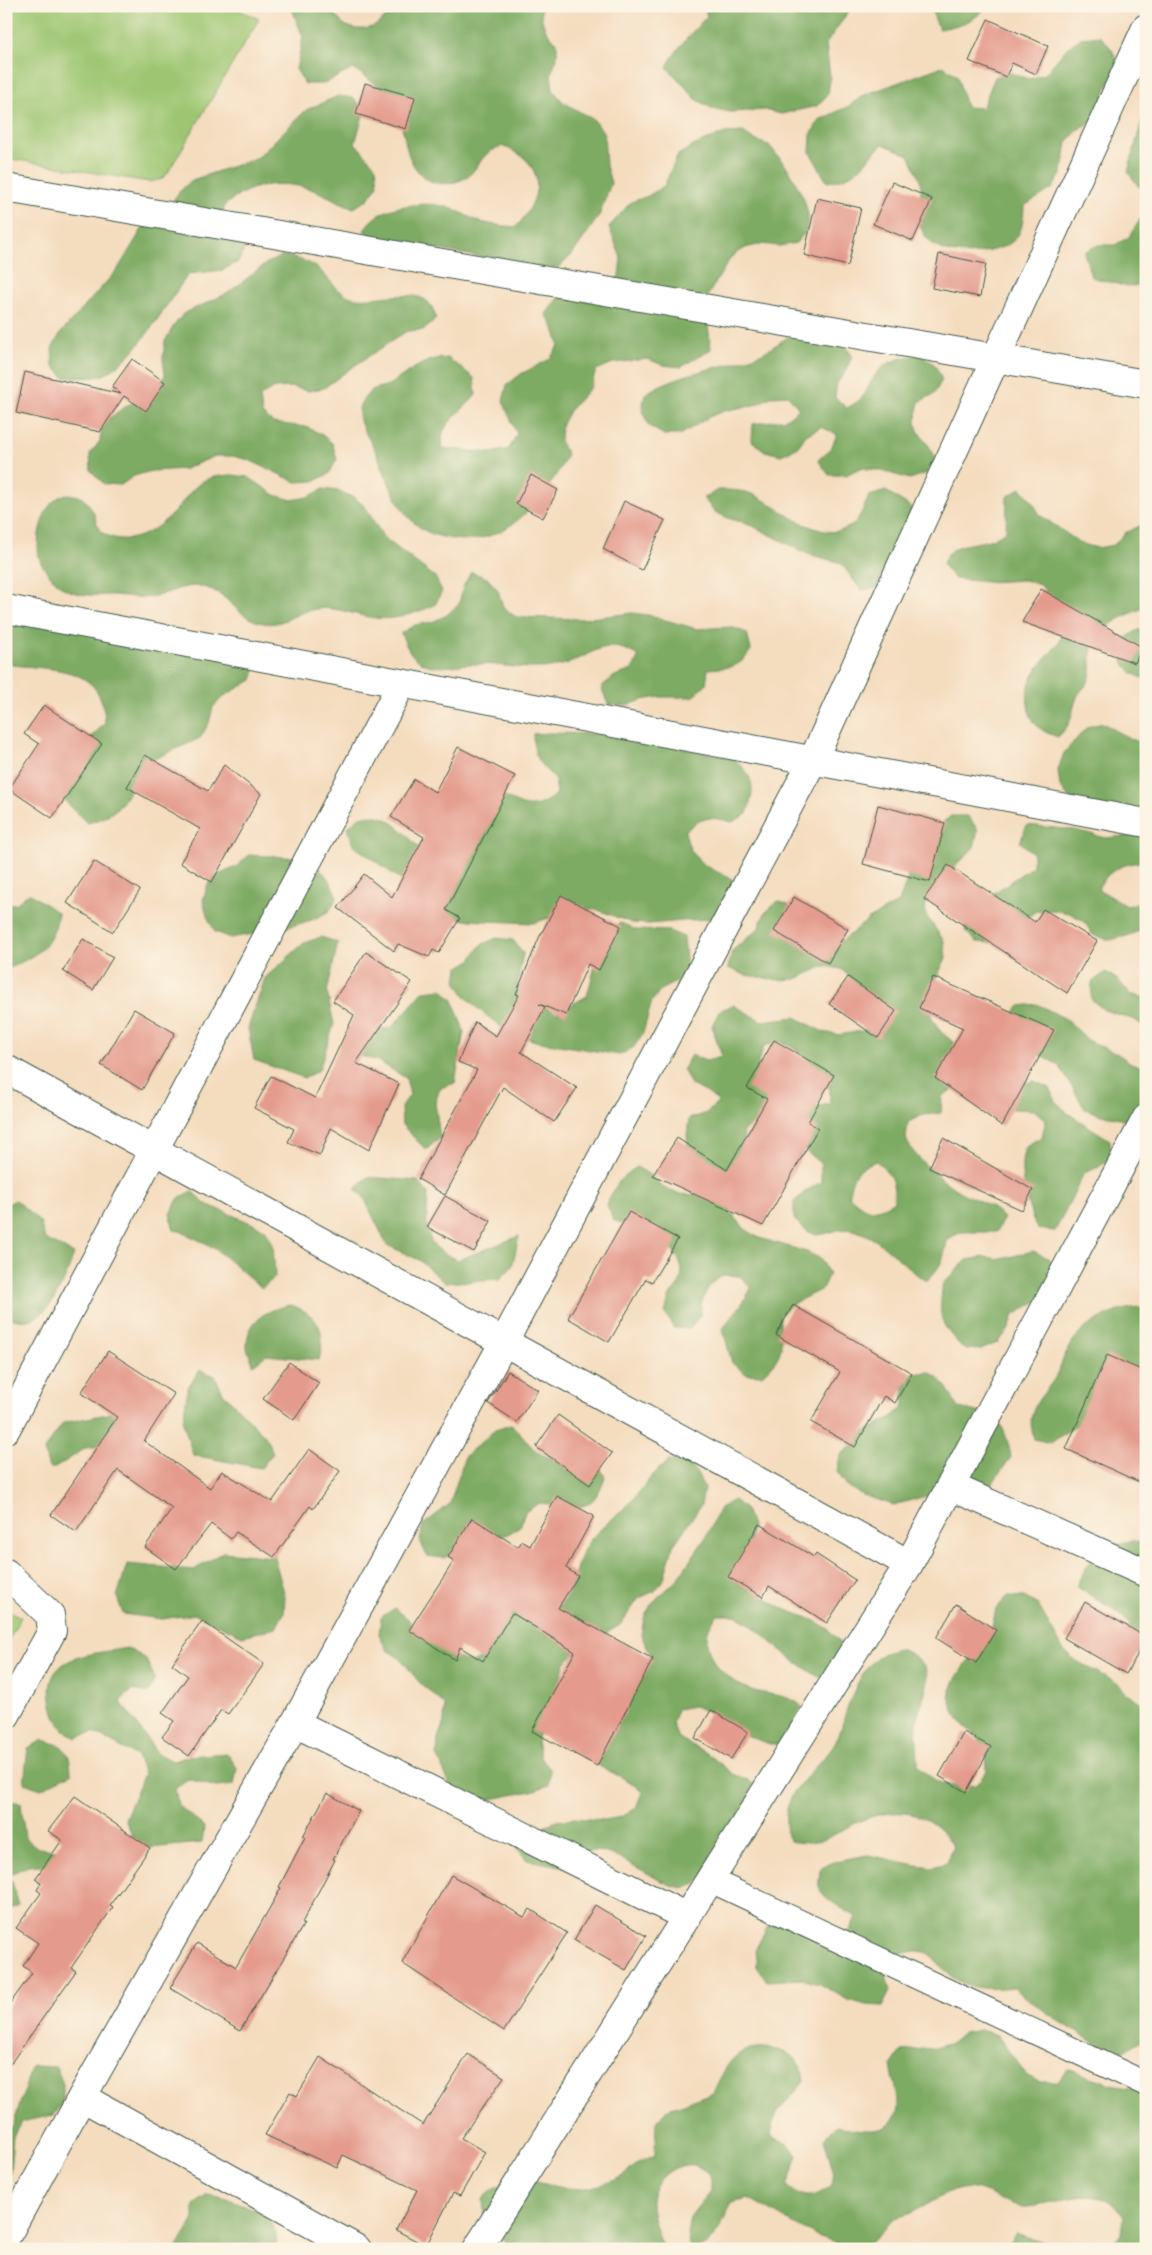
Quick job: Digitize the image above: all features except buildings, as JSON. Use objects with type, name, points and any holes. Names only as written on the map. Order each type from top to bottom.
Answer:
[{"type":"street","points":[[6,2237],[82,2097],[295,1723],[504,1342],[813,760],[1146,28]]},
{"type":"street","points":[[6,188],[1146,384]]},
{"type":"street","points":[[6,609],[1146,823]]},
{"type":"street","points":[[6,1429],[402,683]]},
{"type":"street","points":[[6,1070],[909,1564]]},
{"type":"street","points":[[477,2249],[909,1564],[1146,1119]]},
{"type":"street","points":[[950,1486],[1146,1574]]},
{"type":"street","points":[[6,1573],[50,1615],[52,1631],[6,1715]]},
{"type":"street","points":[[295,1723],[687,1917]]},
{"type":"street","points":[[82,2097],[357,2249]]},
{"type":"lane","points":[[710,1880],[1146,2084]]},
{"type":"green space","points":[[6,6],[230,6],[259,19],[167,174],[162,179],[149,182],[6,158]]},
{"type":"green space","points":[[291,6],[328,6],[344,25],[362,29],[375,26],[385,18],[394,6],[541,6],[544,27],[557,43],[557,58],[551,73],[553,90],[563,102],[594,120],[604,133],[606,166],[611,183],[599,216],[572,255],[559,267],[543,268],[379,239],[364,231],[378,215],[398,207],[422,204],[444,206],[485,223],[516,227],[526,215],[536,192],[536,180],[533,170],[527,161],[502,146],[488,153],[470,175],[461,180],[443,184],[428,180],[422,176],[408,153],[399,119],[386,97],[367,78],[353,69],[323,84],[305,84],[296,69],[303,37]]},
{"type":"green space","points":[[704,6],[852,6],[826,44],[830,77],[828,94],[817,106],[781,114],[765,110],[731,112],[713,109],[696,99],[667,67],[680,47],[707,16]]},
{"type":"green space","points":[[932,6],[986,6],[972,19],[952,27],[939,29],[932,12]]},
{"type":"green space","points":[[1100,36],[1111,48],[1118,62],[1093,121],[1079,129],[1067,142],[1062,173],[1052,189],[1024,206],[1023,221],[1019,233],[1016,238],[1005,246],[985,252],[961,254],[939,248],[930,242],[923,233],[919,221],[918,211],[921,187],[918,174],[909,155],[883,144],[859,169],[846,177],[827,182],[810,152],[811,135],[819,120],[849,106],[862,96],[943,66],[957,75],[966,107],[982,108],[995,77],[1011,73],[1029,79],[1045,74],[1067,48],[1081,38]]},
{"type":"green space","points":[[338,96],[354,98],[364,112],[355,143],[376,167],[378,185],[368,199],[354,208],[310,189],[292,185],[271,185],[251,189],[224,206],[223,224],[245,248],[238,262],[223,270],[189,274],[139,344],[115,368],[103,375],[65,378],[53,366],[52,349],[60,334],[118,269],[144,226],[170,205],[179,192],[192,180],[257,158],[306,110]]},
{"type":"green space","points":[[1146,105],[1146,187],[1139,187],[1128,172]]},
{"type":"green space","points":[[743,132],[757,141],[769,145],[789,170],[804,199],[808,214],[806,231],[796,243],[779,246],[762,244],[745,248],[731,257],[705,300],[711,349],[681,367],[663,365],[647,359],[613,363],[596,370],[591,387],[569,411],[561,426],[560,441],[567,455],[558,472],[536,503],[507,528],[490,535],[472,539],[453,539],[439,536],[418,526],[410,519],[398,502],[377,454],[361,424],[360,405],[367,395],[372,390],[390,384],[424,363],[434,359],[448,358],[474,378],[476,395],[446,427],[443,432],[442,448],[492,453],[509,449],[517,434],[503,401],[507,385],[521,374],[550,359],[559,345],[554,328],[546,314],[557,299],[606,287],[619,276],[621,258],[609,227],[631,202],[648,196],[664,186],[678,155],[693,146],[725,133]]},
{"type":"green space","points":[[1146,210],[1146,285],[1125,286],[1091,277],[1084,252],[1098,245],[1115,245],[1129,237]]},
{"type":"green space","points":[[283,256],[300,260],[316,267],[339,290],[355,298],[406,295],[424,299],[430,304],[436,319],[423,330],[407,331],[324,388],[308,391],[292,387],[275,388],[260,396],[262,414],[273,423],[306,427],[321,434],[332,443],[337,459],[329,474],[314,481],[296,482],[249,460],[233,456],[215,456],[185,469],[151,471],[134,476],[121,485],[104,484],[91,471],[90,454],[100,441],[102,424],[127,405],[142,400],[156,389],[165,375],[163,358],[165,341],[183,314],[228,293],[267,263]]},
{"type":"green space","points":[[794,333],[841,341],[852,355],[847,370],[837,383],[835,398],[847,408],[859,401],[880,369],[891,362],[910,356],[922,355],[935,365],[942,380],[934,394],[919,402],[916,422],[917,428],[936,459],[927,473],[910,479],[878,470],[860,468],[846,475],[829,475],[818,460],[831,449],[837,434],[821,427],[806,435],[797,448],[781,455],[765,451],[752,441],[753,424],[786,419],[799,409],[788,395],[772,396],[758,404],[724,411],[709,417],[680,435],[664,435],[649,426],[642,411],[645,394],[670,381],[756,356]]},
{"type":"green space","points":[[232,475],[248,477],[275,495],[292,500],[308,497],[323,489],[339,491],[355,498],[366,508],[383,537],[435,577],[442,591],[435,605],[394,618],[369,617],[336,609],[322,608],[300,613],[280,622],[265,623],[256,621],[240,612],[215,591],[195,586],[144,597],[89,595],[71,592],[58,584],[40,561],[38,553],[39,533],[45,514],[56,499],[64,495],[79,496],[87,502],[102,533],[116,538],[136,538],[162,523],[203,481]]},
{"type":"green space","points":[[1021,488],[1032,501],[1040,515],[1080,543],[1097,548],[1114,545],[1125,533],[1146,523],[1146,607],[1107,627],[1096,640],[1091,652],[1090,678],[1077,697],[1069,724],[1058,737],[1039,728],[1030,716],[1027,699],[1030,682],[1034,674],[1058,643],[1065,628],[1051,596],[1040,585],[1024,580],[988,582],[955,579],[943,565],[946,557],[956,548],[992,539],[1006,531],[1007,497]]},
{"type":"green space","points":[[718,490],[752,494],[801,522],[814,528],[828,531],[840,531],[852,525],[860,516],[869,496],[886,491],[914,509],[902,549],[888,557],[877,588],[861,590],[841,563],[808,554],[747,523],[730,519],[715,512],[703,498]]},
{"type":"green space","points":[[471,572],[487,578],[498,590],[503,607],[516,617],[582,619],[632,613],[648,615],[697,629],[731,627],[747,633],[751,650],[738,664],[708,669],[706,684],[693,697],[659,697],[642,700],[626,706],[608,704],[601,687],[615,676],[632,670],[639,656],[614,647],[605,647],[569,663],[546,668],[483,664],[434,667],[423,663],[412,654],[401,633],[415,625],[432,622],[447,615],[459,604],[463,587]]},
{"type":"green space","points":[[6,602],[257,664],[252,680],[224,696],[213,707],[209,723],[200,738],[139,766],[122,803],[108,815],[87,823],[63,799],[78,742],[93,735],[105,723],[102,703],[95,689],[85,679],[72,673],[6,664]]},
{"type":"green space","points":[[1146,628],[1146,680],[1128,670],[1125,666],[1122,656],[1122,641],[1136,631]]},
{"type":"green space","points":[[1103,723],[1131,739],[1146,744],[1146,817],[1070,800],[1060,786],[1058,770],[1064,753],[1087,727]]},
{"type":"green space","points":[[533,734],[600,734],[731,757],[739,763],[749,775],[751,782],[752,796],[747,814],[732,822],[712,818],[702,820],[685,831],[688,843],[697,859],[711,869],[739,883],[716,918],[649,924],[632,923],[598,910],[582,908],[533,923],[465,920],[449,915],[353,845],[348,827],[359,818],[371,815],[390,821],[406,834],[427,856],[496,793],[526,806],[540,804],[547,800],[557,794],[555,778],[540,764],[534,748]]},
{"type":"green space","points":[[951,816],[968,816],[978,830],[974,847],[925,899],[926,915],[944,941],[946,958],[932,987],[928,1002],[932,1018],[940,1031],[963,1054],[1018,1085],[1034,1081],[1049,1088],[1057,1103],[1069,1114],[1110,1140],[1111,1157],[1099,1167],[1084,1173],[1055,1231],[1037,1229],[1024,1186],[1022,1162],[1028,1145],[1042,1137],[1046,1120],[1034,1110],[1000,1108],[956,1087],[942,1096],[941,1113],[923,1115],[908,1122],[906,1138],[909,1145],[922,1161],[949,1185],[990,1206],[1004,1218],[996,1232],[962,1232],[947,1239],[941,1263],[926,1281],[885,1247],[867,1235],[847,1229],[826,1234],[812,1233],[794,1219],[794,1202],[806,1191],[821,1182],[821,1164],[808,1153],[801,1138],[814,1108],[830,1103],[826,1080],[816,1066],[795,1049],[780,1041],[764,1046],[758,1062],[768,1084],[769,1101],[761,1115],[743,1131],[745,1147],[769,1200],[689,1152],[687,1135],[689,1119],[706,1113],[719,1102],[706,1092],[691,1085],[683,1069],[691,1055],[706,1061],[722,1057],[712,1026],[719,1011],[733,1005],[762,1021],[795,1017],[823,1032],[839,1035],[872,1029],[866,991],[841,969],[825,966],[796,979],[778,980],[745,975],[728,968],[732,951],[758,929],[765,913],[778,901],[793,907],[825,940],[842,941],[869,919],[899,902],[911,869],[938,826]],"holes":[[[876,1161],[889,1174],[893,1183],[894,1201],[881,1208],[866,1208],[849,1196],[852,1182],[856,1173],[864,1167]]]},
{"type":"green space","points":[[1027,825],[1075,830],[1106,838],[1146,834],[1146,862],[1138,862],[1118,868],[1106,877],[1098,889],[1127,906],[1146,900],[1146,928],[1127,936],[1110,940],[1093,935],[1084,921],[1069,913],[1052,910],[1036,911],[994,943],[977,942],[965,931],[964,914],[1033,866],[1033,853],[1020,842]]},
{"type":"green space","points":[[249,855],[290,858],[302,860],[313,865],[323,872],[331,883],[337,898],[329,911],[315,919],[282,929],[230,938],[215,932],[207,916],[203,900],[208,884],[220,874],[236,867]]},
{"type":"green space","points":[[29,893],[58,913],[56,925],[47,943],[41,949],[34,955],[6,970],[6,904],[16,904]]},
{"type":"green space","points":[[621,923],[636,930],[669,931],[684,937],[687,970],[676,982],[662,989],[652,1001],[643,1033],[634,1047],[620,1055],[535,1041],[504,1029],[465,996],[456,981],[458,968],[471,960],[481,945],[496,938],[513,940],[523,953],[517,986],[526,999],[557,1013],[587,996],[605,929]]},
{"type":"green space","points":[[321,937],[338,943],[327,992],[334,1024],[319,1070],[304,1078],[254,1060],[248,1028],[265,978],[304,943]]},
{"type":"green space","points":[[1106,972],[1119,981],[1130,994],[1146,998],[1146,1028],[1135,1020],[1104,1010],[1091,999],[1092,982]]},
{"type":"green space","points":[[442,989],[453,1000],[464,1031],[455,1083],[440,1088],[435,1103],[440,1138],[426,1150],[402,1125],[401,1107],[410,1095],[406,1078],[378,1061],[344,1051],[351,1032],[391,1028],[424,991]]},
{"type":"green space","points":[[1037,1004],[1066,1019],[1089,1041],[1118,1054],[1131,1063],[1146,1068],[1146,1142],[1132,1125],[1117,1117],[1101,1115],[1085,1109],[1059,1065],[1030,1050],[1009,1017],[1020,1006]]},
{"type":"green space","points":[[637,1167],[651,1176],[662,1187],[678,1194],[696,1195],[724,1204],[745,1229],[759,1238],[807,1252],[821,1259],[829,1274],[822,1289],[792,1304],[780,1315],[781,1348],[776,1360],[762,1375],[746,1374],[732,1363],[723,1329],[751,1288],[740,1276],[723,1275],[709,1286],[702,1301],[700,1315],[690,1329],[674,1328],[665,1313],[670,1296],[680,1282],[682,1269],[678,1258],[671,1248],[649,1233],[614,1221],[607,1205],[618,1183]]},
{"type":"green space","points":[[367,1177],[418,1181],[428,1193],[428,1234],[437,1248],[458,1260],[519,1236],[512,1267],[500,1279],[445,1283],[419,1260],[387,1245],[363,1196],[355,1189]]},
{"type":"green space","points":[[192,1191],[204,1203],[265,1229],[273,1244],[275,1277],[262,1288],[213,1247],[174,1230],[170,1214],[178,1199]]},
{"type":"green space","points":[[16,1200],[40,1222],[45,1239],[74,1254],[55,1298],[40,1315],[30,1320],[14,1319],[6,1314],[6,1205]]},
{"type":"green space","points":[[1033,1251],[1048,1258],[1057,1270],[1043,1298],[1014,1315],[1008,1331],[997,1343],[981,1350],[964,1349],[949,1333],[942,1319],[943,1283],[967,1260],[984,1257],[1001,1259]]},
{"type":"green space","points":[[291,1305],[308,1314],[318,1325],[322,1341],[319,1360],[266,1355],[253,1365],[247,1347],[250,1330],[254,1323],[274,1309]]},
{"type":"green space","points":[[1140,1307],[1146,1310],[1146,1383],[1080,1422],[1051,1443],[1034,1439],[1031,1420],[1032,1412],[1055,1378],[1075,1338],[1091,1324],[1110,1314]]},
{"type":"green space","points":[[200,1370],[215,1376],[223,1393],[265,1436],[273,1453],[261,1468],[193,1455],[183,1422],[188,1387]]},
{"type":"green space","points":[[929,1372],[944,1384],[959,1408],[990,1416],[996,1420],[1005,1433],[1011,1457],[992,1484],[977,1492],[926,1496],[894,1505],[862,1495],[848,1487],[837,1472],[840,1456],[865,1432],[892,1417],[904,1406],[904,1388],[913,1374]]},
{"type":"green space","points":[[112,1413],[128,1417],[119,1443],[86,1448],[55,1468],[49,1468],[44,1451],[63,1423]]},
{"type":"green space","points":[[511,1425],[533,1448],[547,1457],[563,1461],[597,1462],[605,1477],[600,1490],[594,1499],[580,1506],[572,1507],[539,1503],[525,1512],[520,1527],[506,1535],[488,1534],[444,1558],[427,1556],[420,1541],[423,1525],[450,1504],[465,1456],[495,1430]]},
{"type":"green space","points":[[669,1461],[686,1463],[698,1474],[704,1489],[701,1505],[673,1546],[664,1578],[655,1591],[639,1598],[620,1625],[576,1651],[565,1663],[555,1694],[540,1724],[537,1740],[540,1757],[550,1769],[549,1785],[532,1791],[481,1801],[451,1788],[437,1755],[438,1738],[444,1722],[445,1705],[419,1682],[401,1659],[387,1650],[379,1634],[381,1617],[395,1608],[408,1619],[416,1632],[457,1658],[472,1663],[487,1655],[494,1639],[455,1603],[550,1615],[567,1598],[581,1556],[591,1539],[623,1510],[655,1473]]},
{"type":"green space","points":[[734,1500],[746,1510],[752,1526],[749,1543],[753,1588],[778,1606],[815,1621],[830,1631],[844,1649],[833,1679],[817,1676],[789,1657],[750,1624],[735,1615],[717,1615],[709,1628],[707,1639],[708,1649],[718,1667],[735,1682],[744,1687],[787,1698],[800,1704],[807,1720],[787,1744],[770,1744],[738,1732],[710,1713],[694,1706],[677,1709],[672,1724],[679,1738],[708,1754],[733,1774],[748,1780],[761,1790],[702,1879],[688,1887],[678,1887],[656,1878],[618,1857],[594,1851],[581,1854],[562,1866],[527,1860],[516,1847],[525,1833],[557,1821],[574,1818],[605,1820],[622,1817],[636,1808],[642,1792],[629,1781],[599,1766],[589,1750],[645,1671],[651,1656],[641,1635],[644,1618],[652,1603],[676,1581],[706,1537],[720,1508]]},
{"type":"green space","points":[[1134,1541],[1146,1544],[1146,1666],[1140,1657],[1133,1632],[1121,1615],[1076,1586],[1087,1567],[1098,1554],[1113,1545]]},
{"type":"green space","points":[[223,1552],[274,1557],[285,1596],[284,1613],[276,1628],[242,1636],[196,1614],[162,1619],[123,1614],[117,1597],[127,1564],[194,1570]]},
{"type":"green space","points":[[1008,1596],[1024,1597],[1038,1605],[1062,1648],[1073,1659],[1115,1682],[1146,1706],[1146,2037],[1124,2050],[1115,2051],[1079,2034],[1013,1987],[975,1987],[963,1983],[952,1977],[926,1953],[917,1951],[889,1959],[886,1975],[890,1991],[883,2006],[866,2005],[848,2000],[819,1984],[802,1979],[767,1981],[757,1967],[755,1950],[778,1908],[832,1932],[849,1932],[856,1917],[824,1896],[819,1884],[820,1869],[835,1861],[868,1855],[932,1867],[947,1863],[953,1847],[944,1834],[933,1824],[922,1818],[909,1814],[882,1814],[853,1824],[823,1840],[802,1843],[789,1841],[786,1824],[787,1809],[799,1785],[836,1741],[850,1701],[863,1674],[875,1659],[898,1649],[918,1659],[927,1674],[927,1686],[917,1722],[918,1765],[931,1777],[944,1784],[951,1786],[976,1785],[987,1771],[986,1754],[979,1738],[965,1727],[955,1713],[949,1696],[955,1680],[964,1666],[989,1642],[996,1609]]},
{"type":"green space","points":[[6,1609],[21,1617],[6,1645]]},
{"type":"green space","points":[[127,1648],[145,1658],[155,1678],[149,1693],[133,1690],[120,1701],[158,1754],[173,1761],[189,1756],[227,1753],[237,1768],[234,1785],[216,1787],[188,1779],[175,1789],[178,1805],[204,1827],[202,1843],[150,1848],[133,1836],[125,1819],[144,1774],[137,1756],[93,1732],[76,1738],[66,1732],[55,1716],[50,1688],[53,1676],[61,1666],[71,1660],[84,1656]]},
{"type":"green space","points":[[43,1740],[57,1744],[65,1750],[68,1754],[71,1774],[41,1789],[24,1783],[28,1748]]},
{"type":"green space","points":[[6,1800],[21,1803],[25,1838],[38,1848],[72,1852],[61,1871],[47,1866],[35,1865],[10,1875],[19,1905],[6,1912]]},
{"type":"green space","points":[[980,2030],[997,2035],[1026,2075],[1039,2082],[1057,2082],[1067,2069],[1112,2084],[1146,2090],[1146,2249],[1106,2249],[1122,2233],[1124,2217],[1113,2203],[1101,2198],[1090,2196],[1069,2198],[1026,2207],[1009,2204],[985,2192],[967,2188],[951,2192],[913,2212],[895,2219],[872,2240],[861,2245],[840,2243],[813,2234],[748,2198],[732,2202],[717,2233],[712,2239],[699,2248],[690,2249],[687,2234],[690,2217],[710,2191],[710,2174],[694,2165],[686,2165],[671,2170],[654,2189],[651,2204],[652,2210],[664,2249],[516,2249],[492,2232],[484,2216],[483,2199],[497,2187],[510,2182],[523,2180],[575,2189],[599,2185],[625,2175],[636,2164],[655,2155],[656,2122],[666,2110],[713,2093],[724,2070],[732,2060],[742,2052],[756,2048],[774,2049],[791,2055],[802,2068],[804,2081],[779,2111],[775,2118],[771,2136],[786,2143],[798,2155],[787,2186],[804,2196],[814,2195],[831,2186],[833,2170],[824,2138],[836,2126],[877,2130],[893,2122],[897,2113],[898,2100],[891,2066],[901,2051],[935,2048],[951,2043],[963,2033]]},
{"type":"green space","points":[[32,2066],[56,2067],[63,2084],[63,2102],[53,2115],[21,2122],[13,2137],[10,2172],[6,2178],[6,2132],[13,2126]]},
{"type":"green space","points":[[207,2195],[247,2206],[266,2218],[276,2233],[276,2249],[177,2249],[194,2219],[194,2205]]},
{"type":"green space","points":[[1016,2233],[1065,2249],[1005,2249]]}]
